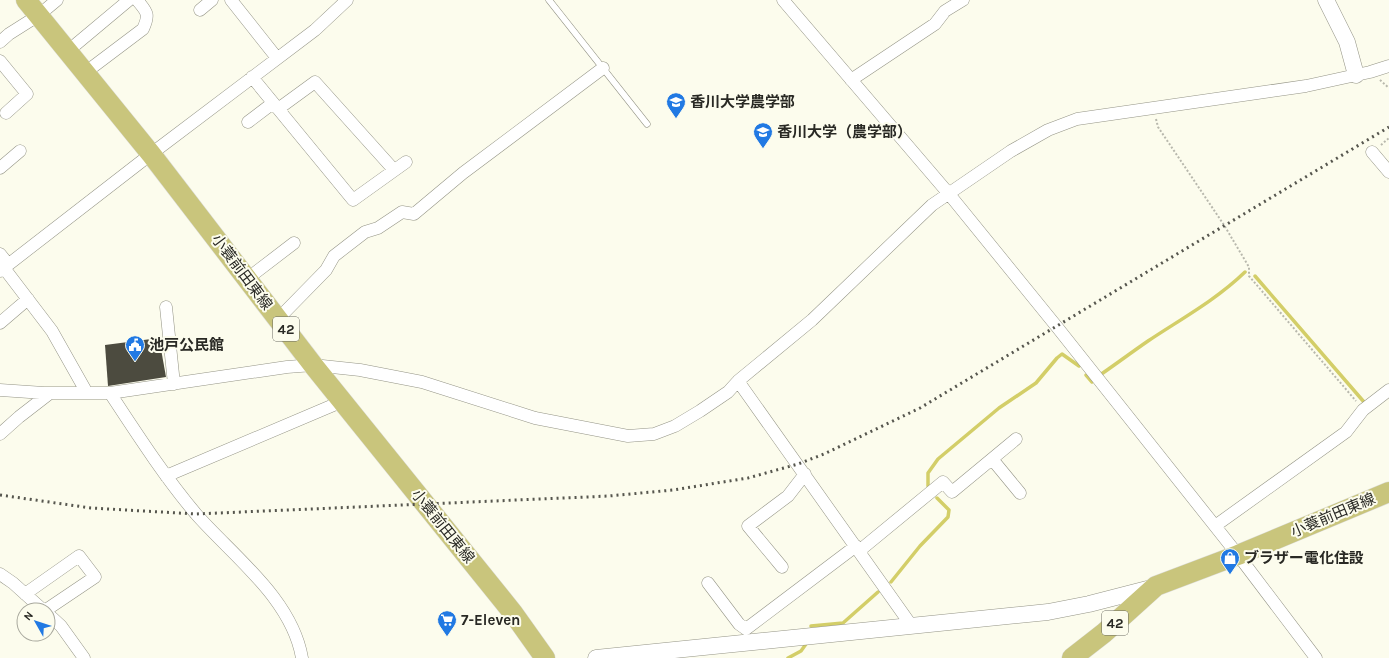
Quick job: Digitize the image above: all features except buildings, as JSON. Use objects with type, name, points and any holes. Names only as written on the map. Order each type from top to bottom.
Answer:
[{"type":"main road","name":"小蓑前田東線","points":[[26,0],[152,154],[313,365],[513,613],[545,658]]},
{"type":"main road","name":"小蓑前田東線","points":[[1077,656],[1156,586],[1238,555],[1389,492]]},
{"type":"street","points":[[0,42],[9,34],[39,15],[57,0]]},
{"type":"street","points":[[68,51],[129,0]]},
{"type":"street","points":[[86,72],[143,28],[147,20],[147,11],[137,0]]},
{"type":"street","points":[[200,10],[212,0]]},
{"type":"street","points":[[231,0],[277,58]]},
{"type":"street","points":[[4,268],[315,30],[347,0]]},
{"type":"street","points":[[783,0],[949,194],[1057,327],[1238,555],[1316,658]]},
{"type":"street","points":[[851,80],[935,24],[945,11],[963,0]]},
{"type":"street","points":[[1326,0],[1346,42],[1356,74]]},
{"type":"street","points":[[0,61],[27,94],[6,113]]},
{"type":"street","points":[[0,390],[50,393],[110,393],[287,367],[313,365],[360,370],[422,382],[535,418],[628,436],[654,434],[675,426],[728,392],[738,381],[797,334],[932,205],[1011,151],[1048,130],[1076,119],[1306,86],[1389,66]]},
{"type":"street","points":[[278,319],[326,270],[334,256],[340,251],[365,232],[378,228],[402,212],[414,214],[462,173],[603,68]]},
{"type":"street","points":[[252,77],[353,200],[406,162]]},
{"type":"street","points":[[248,122],[315,82],[394,170]]},
{"type":"street","points":[[0,168],[20,151]]},
{"type":"street","points":[[1372,152],[1389,172]]},
{"type":"street","points":[[248,279],[294,243]]},
{"type":"street","points":[[0,254],[4,268],[52,331],[87,394]]},
{"type":"street","points":[[0,323],[28,299]]},
{"type":"street","points":[[166,307],[174,384]]},
{"type":"street","points":[[738,381],[858,548],[911,625]]},
{"type":"street","points":[[1215,526],[1346,432],[1363,410],[1389,390]]},
{"type":"street","points":[[0,434],[50,393]]},
{"type":"street","points":[[110,393],[166,476],[196,514],[234,553],[271,595],[285,614],[294,632],[302,658]]},
{"type":"street","points":[[166,476],[343,401]]},
{"type":"street","points":[[748,636],[943,482],[952,492],[1016,439]]},
{"type":"street","points":[[992,459],[1020,494]]},
{"type":"street","points":[[782,567],[748,526],[788,496],[805,474]]},
{"type":"street","points":[[26,594],[79,556],[95,577],[56,603]]},
{"type":"street","points":[[0,574],[34,602]]},
{"type":"street","points":[[708,582],[748,636]]},
{"type":"street","points":[[596,658],[748,636],[911,625],[1048,612],[1089,604],[1156,586]]},
{"type":"street","points":[[56,621],[84,658]]},
{"type":"lane","points":[[549,0],[647,124]]},
{"type":"path","points":[[1152,108],[1158,127],[1224,225],[1249,267],[1249,276],[1363,410]]},
{"type":"waterway","points":[[1100,375],[1222,292],[1245,272]]},
{"type":"waterway","points":[[1255,276],[1364,402]]},
{"type":"waterway","points":[[928,486],[928,473],[938,459],[999,408],[1036,383],[1062,354],[1079,366]]},
{"type":"waterway","points":[[1086,375],[1092,382]]},
{"type":"waterway","points":[[891,582],[920,546],[948,517],[949,510],[937,498]]},
{"type":"waterway","points":[[811,626],[843,623],[878,592]]},
{"type":"waterway","points":[[788,658],[801,651],[806,644]]},
{"type":"railway","points":[[0,495],[91,508],[196,514],[609,496],[673,490],[748,478],[798,464],[824,454],[920,408],[1389,127]]},
{"type":"place","name":"香川大学農学部","points":[[676,119]]},
{"type":"place","name":"香川大学（農学部）","points":[[763,149]]},
{"type":"place","name":"池戸公民館","points":[[135,362]]},
{"type":"place","name":"ブラザー電化住設","points":[[1230,575]]},
{"type":"place","name":"7-Eleven","points":[[447,637]]}]
